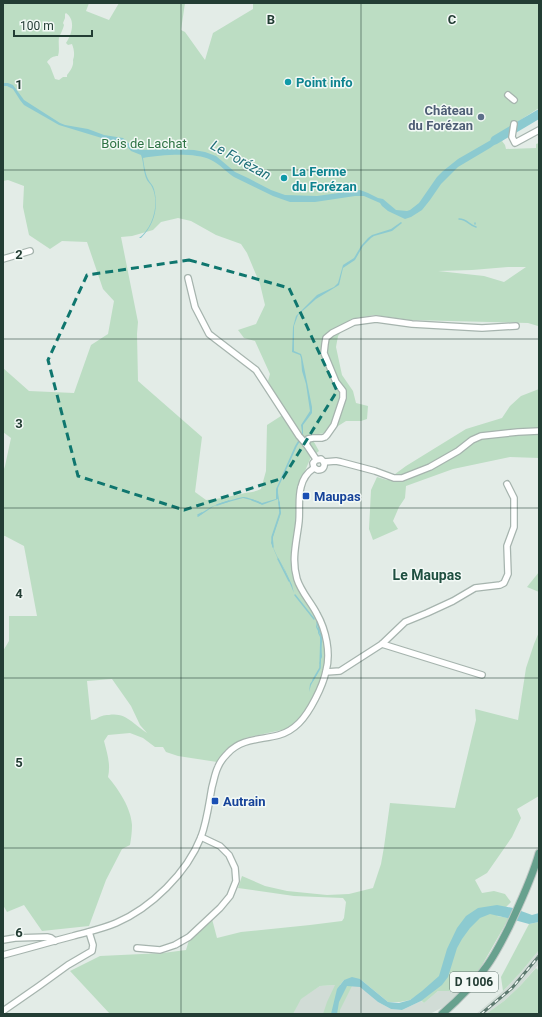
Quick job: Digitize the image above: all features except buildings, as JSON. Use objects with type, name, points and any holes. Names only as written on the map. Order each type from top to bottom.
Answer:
[{"type":"main road","name":"D 1006","points":[[442,1014],[458,1000],[486,968],[518,908],[534,870],[539,853]]},
{"type":"street","points":[[508,95],[514,100]]},
{"type":"street","points":[[514,124],[512,136],[515,143],[539,130]]},
{"type":"street","points":[[3,259],[30,251]]},
{"type":"street","points":[[188,278],[195,307],[209,334],[256,370],[316,459],[321,459],[324,462],[341,462],[375,471],[394,478],[402,478],[430,467],[458,451],[472,440],[481,436],[539,431]]},
{"type":"street","points":[[302,440],[322,438],[327,435],[334,425],[343,398],[343,391],[336,382],[324,353],[326,338],[332,333],[354,322],[376,319],[412,324],[482,328],[516,326]]},
{"type":"street","points":[[314,468],[313,463],[316,459]]},
{"type":"street","points":[[314,468],[318,470],[322,469],[324,467],[324,462]]},
{"type":"street","points":[[3,955],[105,927],[136,912],[152,900],[176,876],[188,861],[201,837],[215,776],[222,760],[230,751],[242,743],[285,733],[299,723],[306,715],[319,690],[326,672],[328,656],[325,635],[319,618],[304,594],[296,577],[294,558],[299,521],[301,487],[306,475],[314,468]]},
{"type":"street","points":[[326,672],[340,671],[382,644],[405,622],[453,601],[474,588],[500,586],[504,582],[508,574],[507,546],[514,527],[514,498],[507,484]]},
{"type":"street","points":[[382,644],[482,675]]},
{"type":"street","points":[[137,948],[160,950],[175,945],[189,937],[220,908],[230,896],[236,881],[235,868],[229,855],[220,846],[201,837]]},
{"type":"street","points":[[3,1011],[68,965],[92,951],[93,945],[89,932]]},
{"type":"street","points":[[3,940],[47,937],[55,941]]},
{"type":"highlighted area","points":[[189,260],[289,288],[337,391],[283,478],[184,510],[78,476],[48,360],[87,275]]},
{"type":"shaded area","points":[[539,950],[539,964],[520,986],[504,1001],[486,1014],[476,1014],[503,991]]},
{"type":"shaded area","points":[[320,986],[360,986],[378,1002],[391,1009],[402,1010],[421,1001],[424,1003],[438,991],[461,991],[443,1007],[430,1014],[293,1014],[300,999]]},
{"type":"green space","name":"Bois de Lachat","points":[[3,3],[89,3],[86,11],[109,20],[119,3],[185,3],[181,30],[185,32],[205,60],[213,33],[253,9],[253,3],[539,3],[539,108],[508,128],[506,137],[502,141],[506,149],[536,148],[536,144],[539,143],[539,327],[528,323],[409,320],[374,315],[351,319],[338,336],[336,347],[342,375],[353,391],[356,403],[368,406],[367,419],[361,421],[346,421],[327,433],[310,435],[319,451],[311,457],[299,485],[291,555],[293,575],[300,590],[317,613],[325,635],[327,653],[324,675],[317,695],[303,716],[291,728],[245,738],[225,751],[217,762],[178,756],[166,752],[163,747],[155,747],[143,738],[130,733],[108,735],[104,741],[109,763],[108,777],[120,793],[129,812],[132,825],[130,845],[122,849],[106,880],[89,926],[42,931],[24,905],[7,912],[3,905],[3,651],[9,641],[9,616],[37,616],[24,546],[3,536],[3,472],[11,438],[3,432],[3,368],[29,391],[74,393],[91,345],[108,334],[114,301],[103,289],[87,242],[62,241],[50,249],[29,235],[23,207],[24,186],[8,180],[3,181]],"holes":[[[66,13],[69,16],[72,23],[70,36],[66,43],[68,45],[72,44],[74,56],[72,66],[67,77],[63,77],[59,80],[55,79],[47,62],[49,59],[58,56],[59,38],[64,25]],[[178,218],[191,221],[216,235],[241,244],[247,253],[260,284],[265,305],[256,324],[238,330],[244,338],[255,341],[270,374],[268,381],[284,411],[281,416],[267,425],[266,471],[261,489],[257,491],[206,500],[195,492],[202,437],[138,381],[138,322],[121,237],[132,236],[153,230],[161,222]],[[508,267],[526,267],[504,282],[484,276],[438,271]],[[112,679],[131,706],[140,725],[147,733],[130,720],[120,715],[104,715],[91,720],[87,681]]]},
{"type":"green space","points":[[539,389],[539,458],[510,457],[453,469],[406,486],[405,498],[393,521],[398,529],[373,540],[369,529],[371,490],[377,477],[387,480],[406,466],[466,429],[502,418],[510,406],[521,396]]},
{"type":"green space","points":[[539,572],[539,592],[527,587]]},
{"type":"green space","points":[[539,632],[539,796],[517,809],[521,818],[512,837],[487,873],[475,880],[482,893],[494,891],[505,894],[511,902],[497,916],[509,918],[477,974],[461,991],[438,991],[424,1003],[416,996],[410,1000],[388,1002],[360,979],[344,980],[340,985],[352,986],[340,1010],[340,1014],[323,1014],[335,985],[320,986],[301,999],[293,1014],[110,1014],[70,971],[100,956],[163,953],[186,950],[189,940],[212,919],[217,938],[241,932],[342,921],[344,918],[346,902],[343,898],[294,896],[238,888],[242,876],[265,886],[287,891],[327,895],[349,894],[373,888],[381,864],[390,803],[455,808],[476,720],[475,709],[518,720],[526,668]]},
{"type":"green space","points":[[539,922],[539,950],[503,991],[501,977],[529,924]]},
{"type":"green space","points":[[536,968],[539,971],[539,1014],[486,1014],[504,1001]]},
{"type":"water","points":[[3,83],[13,85],[24,100],[60,123],[88,129],[104,135],[123,138],[134,148],[142,150],[168,149],[205,152],[216,156],[235,172],[271,190],[285,195],[317,196],[360,190],[383,199],[396,210],[407,211],[419,203],[437,177],[458,159],[491,140],[492,141],[505,132],[507,136],[458,167],[441,184],[422,210],[405,219],[388,211],[380,203],[364,196],[315,202],[290,202],[273,196],[234,177],[211,160],[204,157],[178,155],[143,158],[147,177],[154,189],[156,209],[152,222],[149,228],[141,238],[139,238],[148,228],[154,215],[155,208],[154,193],[151,185],[147,181],[141,155],[131,151],[121,142],[105,139],[59,125],[24,105],[13,89],[3,86]]},
{"type":"water","points":[[401,222],[402,223],[392,231],[371,238],[363,246],[355,260],[343,268],[339,285],[316,299],[298,315],[294,326],[294,351],[301,354],[302,357],[312,413],[303,425],[302,438],[278,488],[281,513],[273,537],[273,547],[285,570],[292,585],[294,593],[271,543],[280,514],[278,499],[262,505],[255,501],[243,498],[214,506],[198,517],[197,516],[215,505],[241,497],[249,498],[262,503],[276,499],[276,489],[301,436],[301,425],[310,411],[301,358],[300,355],[292,352],[293,327],[296,316],[317,295],[334,287],[338,283],[343,265],[354,258],[368,238],[372,235],[391,229]]},
{"type":"water","points":[[317,622],[319,633],[322,637],[322,657],[320,661],[321,644],[316,627]]},
{"type":"water","points":[[320,669],[311,685],[309,692],[310,684]]},
{"type":"water","points":[[497,905],[513,908],[532,915],[539,913],[539,922],[529,924],[490,914],[480,918],[470,928],[457,948],[448,977],[442,985],[421,1001],[402,1010],[391,1009],[378,1002],[360,987],[347,986],[339,1002],[337,1014],[331,1014],[337,989],[344,980],[352,977],[360,979],[388,1002],[399,1003],[410,1000],[439,976],[447,949],[457,928],[466,916],[478,908]]},
{"type":"waterway","name":"Le Forézan","points":[[495,140],[539,114]]},
{"type":"waterway","points":[[459,219],[464,220],[476,227]]},
{"type":"waterway","points":[[252,500],[260,503]]},
{"type":"waterway","points":[[217,505],[229,501]]},
{"type":"waterway","points":[[273,547],[272,537],[280,513],[279,502]]},
{"type":"waterway","points":[[198,515],[202,513]]},
{"type":"waterway","points":[[278,559],[289,581]]},
{"type":"waterway","points":[[295,595],[314,619]]},
{"type":"waterway","points":[[313,680],[320,668],[321,636],[317,622]]},
{"type":"railway","points":[[481,1014],[512,988],[539,956]]},
{"type":"place","name":"Point info","points":[[288,82]]},
{"type":"place","name":"Château du Forézan","points":[[481,117]]},
{"type":"place","name":"La Ferme du Forézan","points":[[284,178]]},
{"type":"place","name":"Maupas","points":[[306,496]]},
{"type":"place","name":"Autrain","points":[[215,801]]},
{"type":"district","name":"Le Maupas","points":[[427,575]]}]
